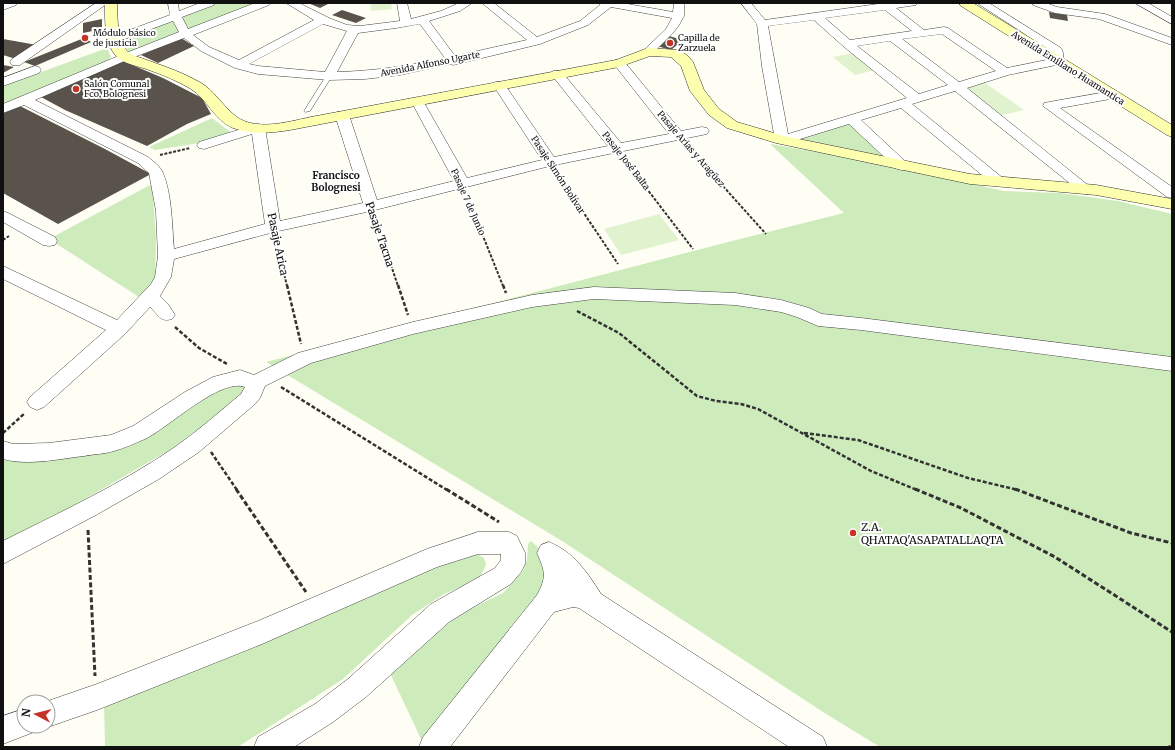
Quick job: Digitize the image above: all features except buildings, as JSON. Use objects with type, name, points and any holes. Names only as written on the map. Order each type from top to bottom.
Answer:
[{"type":"street","points":[[3,7],[12,3]]},
{"type":"street","points":[[16,62],[103,3]]},
{"type":"street","points":[[112,3],[114,35],[120,53],[125,57],[195,85],[205,92],[229,118],[237,124],[258,128]]},
{"type":"street","points":[[173,3],[176,16],[186,34]]},
{"type":"street","points":[[114,35],[176,16],[210,3]]},
{"type":"street","points":[[3,109],[125,57],[265,3]]},
{"type":"street","points":[[291,3],[324,19],[354,29],[381,27],[437,16],[455,10],[467,3]]},
{"type":"street","points":[[402,3],[406,22]]},
{"type":"street","points":[[437,16],[437,8],[439,3]]},
{"type":"street","points":[[487,3],[536,42]]},
{"type":"street","points":[[607,3],[679,16]]},
{"type":"street","name":"Avenida Alfonso Ugarte","points":[[186,34],[205,49],[239,65],[258,70],[329,76],[365,75],[400,71],[453,61],[536,42],[584,23],[607,3]]},
{"type":"street","points":[[648,52],[673,27],[679,16],[679,3]]},
{"type":"street","points":[[746,3],[762,24],[768,66],[782,140]]},
{"type":"street","points":[[762,24],[912,3]]},
{"type":"street","name":"Avenida Emiliano Huamantica","points":[[965,3],[1172,132]]},
{"type":"street","points":[[782,140],[1005,72],[1057,61],[1057,50],[982,3]]},
{"type":"street","points":[[1037,3],[1055,10],[1101,16],[1172,42]]},
{"type":"street","points":[[1140,3],[1172,20]]},
{"type":"street","points":[[891,5],[921,33]]},
{"type":"street","points":[[816,16],[847,44],[917,99]]},
{"type":"street","points":[[239,65],[324,19]]},
{"type":"street","points":[[422,19],[453,61]]},
{"type":"street","points":[[329,76],[354,29]]},
{"type":"street","points":[[847,44],[944,30],[1005,72]]},
{"type":"street","points":[[893,38],[958,86],[1087,190]]},
{"type":"street","points":[[204,145],[258,128],[288,126],[619,63],[648,52],[674,53],[684,59],[688,65],[694,85],[701,98],[714,112],[732,125],[782,140],[870,157],[902,166],[970,180],[1087,190],[1172,204]]},
{"type":"street","points":[[3,58],[35,70],[3,82]]},
{"type":"street","name":"Pasaje Arias y Aragüez","points":[[619,63],[678,136]]},
{"type":"street","name":"Pasaje José Balta","points":[[558,74],[617,148]]},
{"type":"street","name":"Pasaje Simón Bolívar","points":[[499,85],[550,162]]},
{"type":"street","points":[[1112,95],[1049,106],[1172,194]]},
{"type":"street","points":[[25,100],[143,160],[153,168],[159,182],[164,211],[166,256],[163,277],[158,287],[119,329],[37,402]]},
{"type":"street","name":"Pasaje 7 de Junio","points":[[417,101],[463,184]]},
{"type":"street","points":[[903,103],[1000,182]]},
{"type":"street","name":"Pasaje Tacna","points":[[342,116],[371,206]]},
{"type":"street","points":[[852,119],[902,166]]},
{"type":"street","name":"Pasaje Arica","points":[[258,128],[273,228]]},
{"type":"street","points":[[166,256],[273,228],[371,206],[550,162],[702,131]]},
{"type":"street","points":[[3,216],[49,241]]},
{"type":"street","points":[[3,272],[119,329]]},
{"type":"street","points":[[3,450],[13,453],[50,452],[113,443],[140,432],[186,401],[220,382],[240,376],[259,380],[305,358],[413,328],[532,301],[594,293],[735,299],[782,306],[803,312],[818,320],[830,322],[860,324],[1172,364]]},
{"type":"street","points":[[149,296],[162,308],[166,316]]},
{"type":"street","points":[[3,553],[120,492],[166,464],[201,439],[248,399],[253,393],[259,380]]},
{"type":"street","points":[[56,711],[97,697],[262,632],[405,569],[478,543],[509,543],[513,553],[512,564],[503,576],[440,613],[357,688],[324,713],[268,747]]},
{"type":"street","points":[[433,747],[546,603],[554,588],[558,575],[556,566],[549,553],[557,557],[574,573],[593,604]]},
{"type":"street","points":[[546,603],[574,595],[593,604],[813,747]]},
{"type":"street","points":[[3,730],[16,725]]},
{"type":"lane","points":[[307,111],[329,76]]},
{"type":"path","name":"Pasaje Arias y Aragüez","points":[[678,136],[766,234]]},
{"type":"path","points":[[143,160],[204,145]]},
{"type":"path","name":"Pasaje José Balta","points":[[617,148],[693,249]]},
{"type":"path","name":"Pasaje Simón Bolívar","points":[[550,162],[618,264]]},
{"type":"path","name":"Pasaje 7 de Junio","points":[[463,184],[512,306]]},
{"type":"path","name":"Pasaje Tacna","points":[[371,206],[413,328]]},
{"type":"path","name":"Pasaje Arica","points":[[273,228],[305,358]]},
{"type":"path","points":[[574,310],[619,333],[697,396],[716,402],[741,404],[758,410],[871,472],[961,508],[998,526],[1055,557],[1172,632]]},
{"type":"path","points":[[166,316],[184,338],[200,351],[228,364]]},
{"type":"path","points":[[259,380],[503,525]]},
{"type":"path","points":[[3,433],[37,402]]},
{"type":"path","points":[[802,433],[858,440],[968,478],[1015,489],[1131,533],[1172,543]]},
{"type":"path","points":[[201,439],[317,608]]},
{"type":"path","points":[[86,509],[97,697]]},
{"type":"path","points":[[1168,747],[1172,746]]},
{"type":"green space","points":[[214,3],[257,3],[189,30],[180,16]]},
{"type":"green space","points":[[370,3],[391,3],[392,9],[371,11]]},
{"type":"green space","points":[[173,18],[182,34],[129,53],[123,37]]},
{"type":"green space","points":[[107,48],[111,57],[106,62],[3,105],[3,86]]},
{"type":"green space","points":[[853,53],[875,70],[855,75],[833,57]]},
{"type":"green space","points":[[985,83],[1024,110],[998,116],[958,87]]},
{"type":"green space","points":[[212,118],[229,131],[238,135],[219,140],[155,150],[149,147]]},
{"type":"green space","points":[[852,119],[902,166],[782,140]]},
{"type":"green space","points":[[770,144],[864,160],[1004,191],[1060,193],[1118,201],[1172,214],[1172,747],[880,747],[823,712],[562,541],[266,362],[844,213]]},
{"type":"green space","points":[[152,184],[156,239],[155,282],[139,297],[49,239]]},
{"type":"green space","points":[[659,214],[679,240],[621,255],[604,229]]},
{"type":"green space","points":[[232,381],[249,387],[234,402],[173,448],[30,531],[3,545],[3,459],[22,460],[80,454]]},
{"type":"green space","points":[[531,541],[547,556],[549,562],[538,600],[422,741],[390,673],[458,615],[503,593],[523,571],[527,560],[528,544]]},
{"type":"green space","points":[[475,553],[484,558],[486,565],[481,575],[473,582],[444,594],[412,615],[343,679],[238,747],[105,747],[104,703],[451,559]]},
{"type":"place","name":"Módulo básico de justicia","points":[[85,38]]},
{"type":"place","name":"Capilla de Zarzuela","points":[[670,43]]},
{"type":"place","name":"Salón Comunal Fco. Bolognesi","points":[[76,89]]},
{"type":"place","name":"Z.A. QHATAQ'ASAPATALLAQTA","points":[[853,533]]},
{"type":"district","name":"Francisco Bolognesi","points":[[336,180]]}]
